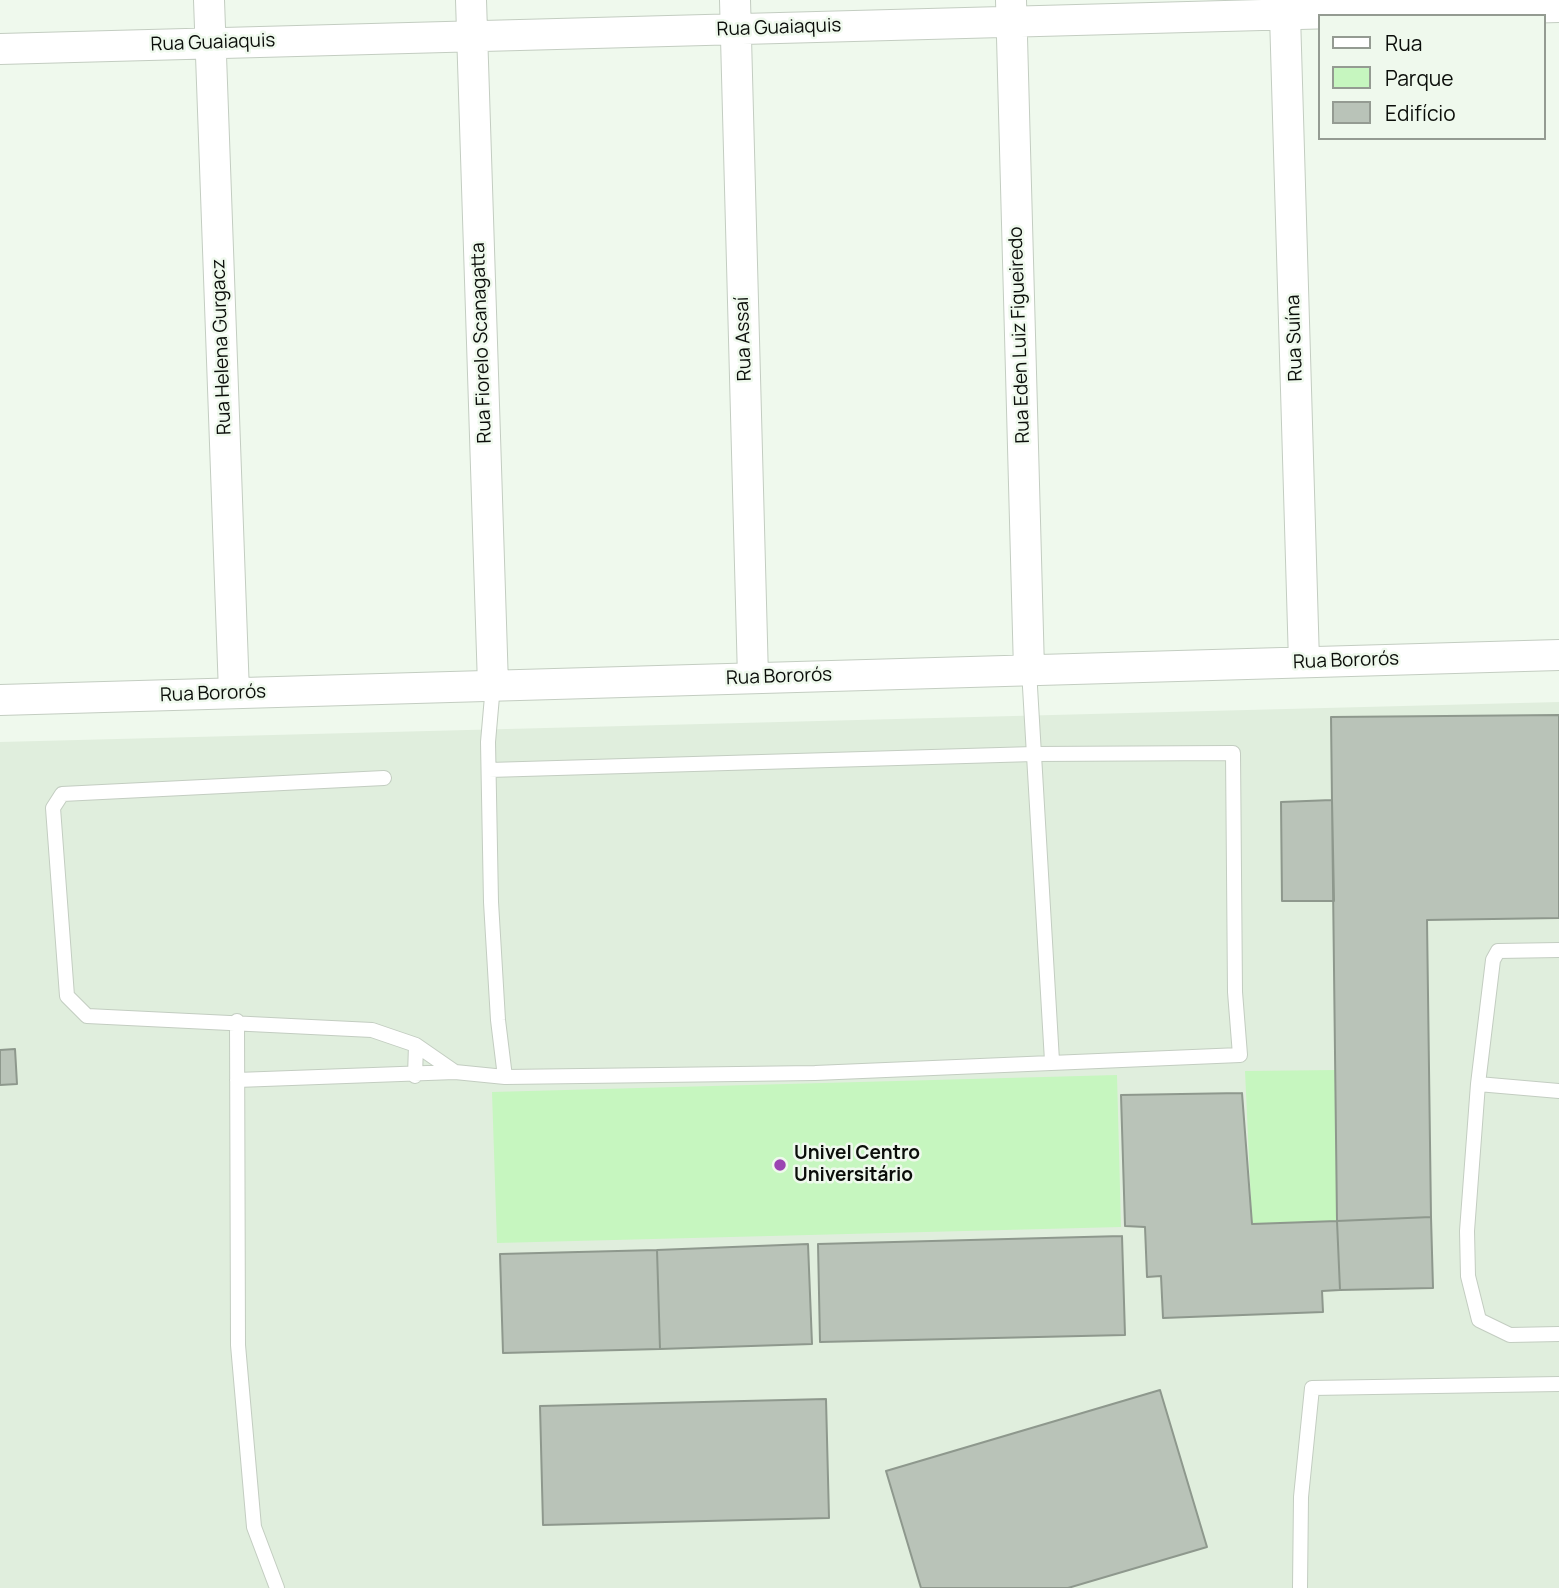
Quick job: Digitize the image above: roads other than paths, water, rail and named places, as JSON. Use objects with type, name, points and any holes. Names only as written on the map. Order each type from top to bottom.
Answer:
[{"type":"street","name":"Rua Helena Gurgacz","points":[[209,0],[234,693]]},
{"type":"street","name":"Rua Fiorelo Scanagatta","points":[[471,0],[493,685]]},
{"type":"street","name":"Rua Guaiaquis","points":[[1319,14],[1559,7]]},
{"type":"street","name":"Rua Guaiaquis","points":[[0,49],[472,37],[736,15],[1011,11],[1318,14]]},
{"type":"street","name":"Rua Eden Luiz Figueiredo","points":[[1011,11],[1029,670]]},
{"type":"street","name":"Rua Assaí","points":[[736,15],[753,678]]},
{"type":"street","name":"Rua Suína","points":[[1285,15],[1304,662]]},
{"type":"street","name":"Rua Bororós","points":[[0,700],[1559,654]]},
{"type":"lane","points":[[1029,670],[1052,1061]]},
{"type":"lane","points":[[493,685],[489,770],[492,913],[498,1020],[505,1077]]},
{"type":"lane","points":[[237,1080],[455,1073],[505,1077],[815,1073],[1240,1055],[1235,992],[1233,753],[1034,754],[489,770]]},
{"type":"lane","points":[[384,778],[62,794],[53,808],[67,996],[87,1016],[237,1021],[372,1030],[416,1045],[455,1073]]},
{"type":"lane","points":[[1559,950],[1498,951],[1493,960],[1478,1084],[1467,1231],[1468,1276],[1479,1320],[1510,1335],[1559,1334]]},
{"type":"lane","points":[[237,1021],[238,1345],[254,1527],[277,1588]]},
{"type":"lane","points":[[415,1076],[416,1045]]},
{"type":"lane","points":[[1478,1084],[1559,1091]]},
{"type":"lane","points":[[1300,1588],[1303,1471],[1312,1388],[1559,1384]]},
{"type":"place","name":"Univel Centro Universitário","points":[[780,1165]]}]
